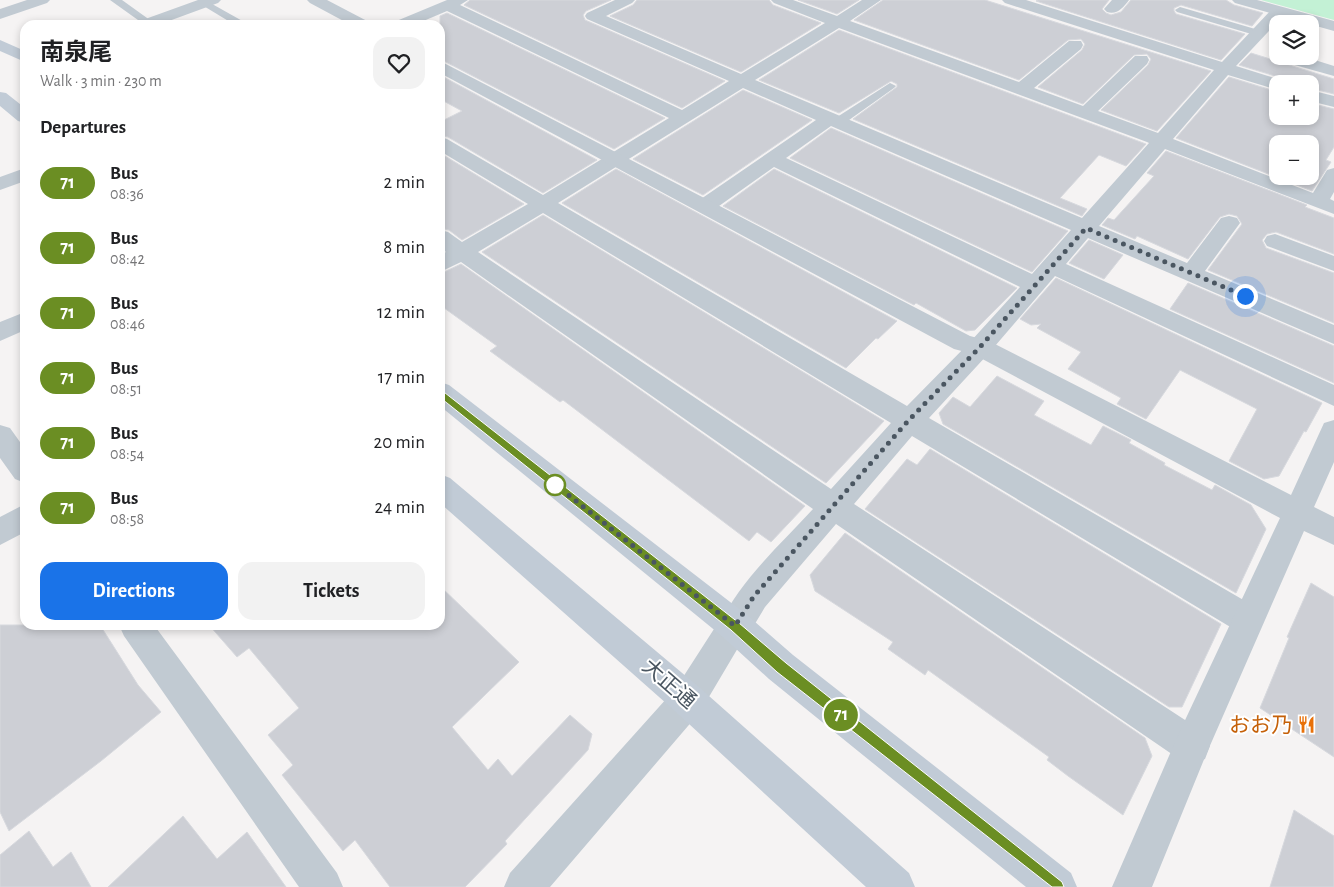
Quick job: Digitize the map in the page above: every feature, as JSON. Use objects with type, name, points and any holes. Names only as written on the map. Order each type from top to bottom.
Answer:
[{"type":"main road","points":[[0,45],[20,55]]},
{"type":"main road","points":[[0,97],[20,112]]},
{"type":"main road","points":[[445,396],[735,626],[781,668],[1057,887]]},
{"type":"main road","name":"大正通","points":[[445,490],[688,700],[895,887]]},
{"type":"street","points":[[0,14],[42,0]]},
{"type":"street","points":[[315,0],[352,20]]},
{"type":"street","points":[[627,0],[593,16],[1334,335]]},
{"type":"street","points":[[780,0],[1086,113],[1326,205],[1334,174]]},
{"type":"street","points":[[447,251],[543,204],[873,0]]},
{"type":"street","points":[[1010,0],[1269,82]]},
{"type":"street","points":[[1240,0],[1334,26]]},
{"type":"street","points":[[157,20],[209,2]]},
{"type":"street","points":[[412,20],[454,3],[683,118]]},
{"type":"street","points":[[1266,49],[1279,11]]},
{"type":"street","points":[[1022,89],[1075,45]]},
{"type":"street","points":[[524,887],[688,700],[754,596],[908,421],[980,347],[1162,143],[1224,69],[1266,49],[1334,71]]},
{"type":"street","points":[[1086,113],[1141,60]]},
{"type":"street","points":[[445,69],[963,343],[980,347],[1334,532]]},
{"type":"street","points":[[1319,98],[1334,102]]},
{"type":"street","points":[[705,206],[773,159],[834,121]]},
{"type":"street","points":[[445,146],[1248,620]]},
{"type":"street","points":[[773,159],[1035,285]]},
{"type":"street","points":[[0,184],[20,176]]},
{"type":"street","points":[[1192,273],[1229,223]]},
{"type":"street","points":[[1275,241],[1334,264]]},
{"type":"street","points":[[447,251],[834,506],[1192,746]]},
{"type":"street","points":[[1052,266],[1334,396]]},
{"type":"street","points":[[0,332],[20,322]]},
{"type":"street","points":[[1132,887],[1192,746],[1334,431]]},
{"type":"street","points":[[0,436],[20,464]]},
{"type":"street","points":[[0,532],[20,520]]},
{"type":"street","points":[[139,630],[323,887]]},
{"type":"lane","points":[[115,0],[141,20]]},
{"type":"lane","points":[[209,2],[236,20]]},
{"type":"lane","points":[[1180,10],[1266,49]]},
{"type":"lane","points":[[834,121],[890,86]]},
{"type":"green space","points":[[1261,0],[1334,0],[1334,20]]},
{"type":"building","points":[[470,0],[611,0],[586,11],[583,15],[585,20],[725,81],[682,108],[464,5]]},
{"type":"building","points":[[637,0],[769,0],[773,5],[821,23],[741,72],[610,16],[633,5]]},
{"type":"building","points":[[798,0],[859,0],[837,14]]},
{"type":"building","points":[[883,0],[985,0],[1211,71],[1157,131],[1101,110],[1148,65],[1151,59],[1147,54],[1134,55],[1083,104],[1038,87],[1082,50],[1085,44],[1081,39],[1068,40],[1019,80],[854,20]]},
{"type":"building","points":[[1109,0],[1102,9],[1111,15],[1121,12],[1131,0],[1226,0],[1234,5],[1263,13],[1252,26],[1181,5],[1174,8],[1176,14],[1245,34],[1221,60],[1036,1]]},
{"type":"building","points":[[447,13],[665,118],[614,149],[445,62],[445,20],[440,20],[440,16]]},
{"type":"building","points":[[839,30],[1146,144],[1126,166],[1099,155],[1060,198],[1087,209],[1082,216],[853,119],[897,87],[897,84],[891,81],[839,113],[759,80]]},
{"type":"building","points":[[1251,53],[1269,59],[1269,65],[1289,65],[1334,79],[1334,94],[1319,90],[1319,75],[1272,75],[1239,65]]},
{"type":"building","points":[[1229,77],[1269,89],[1269,125],[1319,125],[1319,105],[1334,109],[1334,147],[1326,160],[1331,162],[1319,180],[1319,135],[1269,135],[1269,174],[1176,138]]},
{"type":"building","points":[[445,78],[597,160],[543,193],[445,136],[445,120],[462,111],[445,102]]},
{"type":"building","points":[[743,90],[812,120],[703,195],[633,159]]},
{"type":"building","points":[[831,128],[1068,231],[1032,272],[790,158]]},
{"type":"building","points":[[1166,151],[1307,205],[1305,207],[1334,218],[1334,254],[1276,232],[1267,234],[1262,240],[1266,248],[1334,273],[1334,323],[1208,270],[1242,224],[1237,216],[1229,214],[1220,217],[1188,259],[1137,236],[1135,239],[1102,225],[1108,218],[1114,220],[1154,176],[1147,173]]},
{"type":"building","points":[[445,156],[524,204],[462,240],[445,229]]},
{"type":"building","points":[[616,169],[897,321],[878,339],[876,338],[846,368],[562,203]]},
{"type":"building","points":[[774,169],[1017,288],[975,330],[966,331],[916,303],[914,305],[723,206]]},
{"type":"building","points":[[1297,185],[1316,185],[1312,191]]},
{"type":"building","points":[[543,215],[884,421],[826,483],[482,252]]},
{"type":"building","points":[[1089,240],[1123,255],[1104,279],[1069,263]]},
{"type":"building","points":[[461,264],[805,506],[771,542],[757,532],[749,541],[563,400],[560,402],[490,351],[497,346],[445,309],[445,272]]},
{"type":"building","points":[[1056,278],[1322,403],[1279,476],[1264,479],[1229,461],[1257,409],[1180,370],[1146,419],[1117,404],[1121,398],[1068,369],[1081,352],[1037,328],[1041,324],[1031,325],[1020,319]]},
{"type":"building","points":[[1188,283],[1334,346],[1334,383],[1170,309]]},
{"type":"building","points":[[997,376],[1044,401],[1034,415],[1091,445],[1103,426],[1131,440],[1129,443],[1165,463],[1164,465],[1212,490],[1215,485],[1251,505],[1266,529],[1236,593],[943,424],[939,413],[953,397],[970,407]]},
{"type":"building","points":[[930,449],[1221,624],[1182,707],[1169,707],[865,509],[907,459],[917,465]]},
{"type":"building","points":[[845,533],[1145,738],[1152,756],[1123,815],[1047,760],[1049,757],[928,670],[925,675],[888,649],[893,642],[815,591],[810,575]]},
{"type":"building","points":[[1311,583],[1334,597],[1334,757],[1260,708],[1289,638],[1287,637]]},
{"type":"building","points":[[445,591],[519,662],[452,727],[488,770],[498,759],[512,776],[570,715],[592,734],[588,750],[505,841],[507,844],[465,887],[390,887],[355,840],[343,851],[282,775],[293,765],[268,735],[299,708],[249,648],[237,657],[213,630],[445,630]]},
{"type":"building","points":[[0,625],[20,625],[20,630],[103,630],[138,685],[161,712],[101,761],[9,831],[0,812]]},
{"type":"building","points":[[1294,810],[1334,836],[1334,887],[1270,887]]},
{"type":"building","points":[[183,816],[217,859],[247,832],[286,887],[108,887]]},
{"type":"building","points":[[29,831],[53,867],[71,852],[91,887],[0,887],[0,855]]},
{"type":"bus line","name":"71","points":[[445,396],[735,626],[781,668],[1057,887]]},
{"type":"place","name":"おお乃","points":[[1306,725]]},
{"type":"route","points":[[555,485],[548,479],[735,626],[754,596],[908,421],[980,347],[1086,228],[1245,296]]}]
